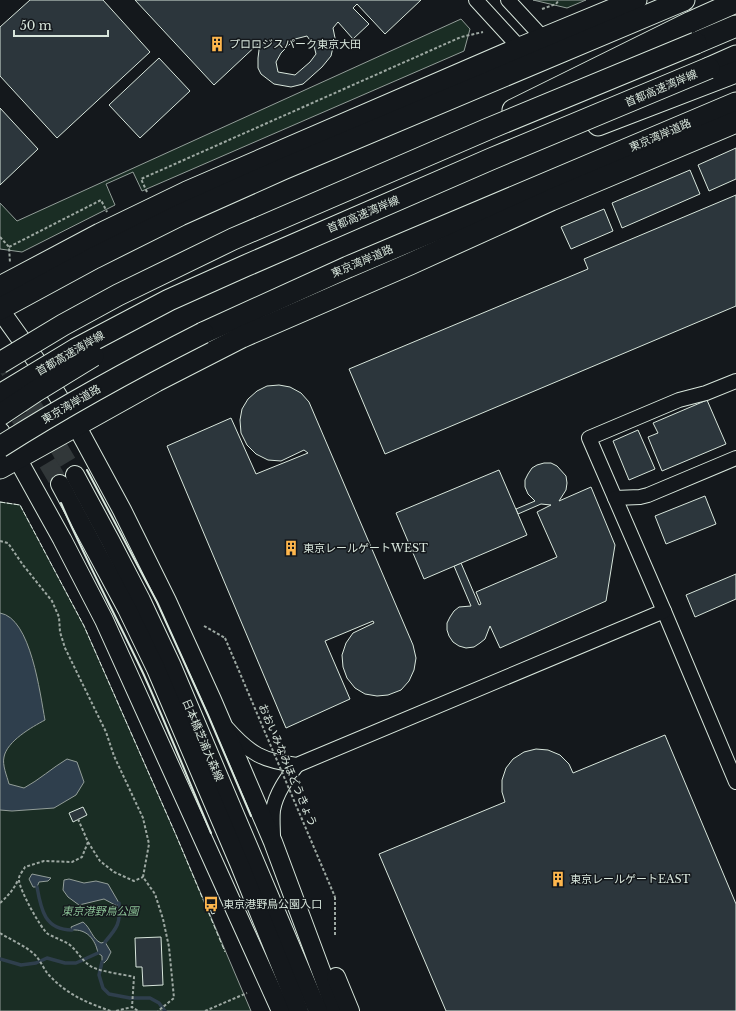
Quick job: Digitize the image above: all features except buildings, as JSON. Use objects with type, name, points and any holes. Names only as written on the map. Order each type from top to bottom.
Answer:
[{"type":"highway","points":[[0,287],[100,234],[187,192],[520,48],[636,0]]},
{"type":"highway","points":[[0,309],[141,234],[284,169],[684,0]]},
{"type":"highway","points":[[488,129],[515,108],[691,22],[736,2]]},
{"type":"highway","points":[[0,346],[58,314],[109,289],[233,239],[488,129],[736,26]]},
{"type":"highway","name":"首都高速湾岸線","points":[[0,395],[114,328],[169,300],[491,159],[710,75],[736,56]]},
{"type":"highway","points":[[710,75],[736,72]]},
{"type":"highway","name":"東京湾岸道路","points":[[0,447],[43,420],[152,359],[203,333],[348,267],[736,103]]},
{"type":"highway","points":[[9,463],[156,381],[242,337],[410,264],[551,200],[736,122]]},
{"type":"highway","points":[[0,363],[118,295],[233,239]]},
{"type":"highway","points":[[0,415],[43,386],[245,266]]},
{"type":"main road","points":[[0,309],[35,359],[76,425],[122,510],[167,601],[222,722],[273,842],[336,1011]]},
{"type":"main road","points":[[0,431],[9,463],[62,539],[104,620],[281,1011]]},
{"type":"main road","name":"日本橋芝浦大森線","points":[[299,1011],[239,863],[156,669],[67,479],[114,546],[141,600],[171,664],[318,1011]]},
{"type":"main road","points":[[273,842],[316,928],[350,1011]]},
{"type":"main road","points":[[220,876],[246,951],[270,1011]]},
{"type":"street","points":[[476,0],[520,48]]},
{"type":"street","points":[[508,0],[544,38]]},
{"type":"street","points":[[736,381],[706,393],[678,400],[589,438],[736,782]]},
{"type":"street","points":[[615,498],[640,497],[648,495],[736,458]]},
{"type":"street","points":[[222,722],[248,750],[260,757],[278,763],[297,765],[664,611]]},
{"type":"street","points":[[273,842],[273,809],[285,782],[297,765]]},
{"type":"path","points":[[542,9],[556,4],[559,0]]},
{"type":"path","points":[[148,195],[142,179],[461,38],[483,32]]},
{"type":"path","points":[[9,247],[101,200],[108,214]]},
{"type":"path","points":[[0,237],[9,247],[10,264]]},
{"type":"path","points":[[0,541],[8,543],[23,565],[52,601],[59,617],[60,632],[65,648],[103,725],[114,756],[143,818],[149,844],[143,877],[155,894],[163,919],[169,948],[174,998],[158,1011]]},
{"type":"path","name":"おおいみなみほどうきょう","points":[[204,626],[226,638],[335,897],[335,935]]},
{"type":"path","points":[[78,819],[88,842],[100,861],[114,872],[134,881],[143,877]]},
{"type":"path","points":[[0,903],[15,887],[25,867],[44,861],[72,862],[82,857],[88,842]]},
{"type":"path","points":[[18,879],[38,922],[48,934],[69,945],[86,963],[94,968],[134,977],[132,1007]]},
{"type":"path","points":[[0,933],[22,945],[35,955],[48,974],[73,996],[111,1011]]},
{"type":"path","points":[[205,1011],[247,993]]},
{"type":"path","points":[[116,1011],[132,1007],[138,1011]]},
{"type":"green space","points":[[533,0],[586,0],[567,8]]},
{"type":"green space","points":[[461,19],[470,29],[464,51],[142,191],[133,172],[106,184],[115,205],[22,252],[0,249],[0,203],[17,221]]},
{"type":"green space","name":"東京港野鳥公園","points":[[0,502],[20,505],[84,626],[176,835],[251,1011],[0,1011]]},
{"type":"water","points":[[0,613],[11,618],[27,642],[37,676],[45,720],[21,735],[10,745],[4,757],[5,770],[9,784],[24,788],[67,759],[77,762],[84,782],[76,795],[54,808],[12,811],[0,810]]},
{"type":"water","points":[[32,874],[51,878],[48,881],[39,882],[37,887],[33,887],[29,879]]},
{"type":"water","points":[[69,879],[84,883],[96,881],[108,884],[119,903],[117,906],[104,899],[79,905],[68,897],[63,890],[64,880]]},
{"type":"water","points":[[83,922],[98,941],[101,943],[105,942],[111,952],[104,963],[102,962],[102,956],[98,953],[95,943],[90,936],[82,931],[72,930],[71,927]]},
{"type":"waterway","points":[[37,887],[40,903],[46,917],[50,922],[56,927],[72,930]]},
{"type":"waterway","points":[[105,942],[113,933],[119,920],[119,903]]},
{"type":"waterway","points":[[0,959],[21,965],[36,963],[47,958],[65,963],[76,963],[98,953]]},
{"type":"waterway","points":[[102,962],[99,975],[103,988],[109,994],[130,998],[150,998],[159,1003],[165,1011]]},
{"type":"tunnel","points":[[0,356],[44,423],[75,475]]},
{"type":"tunnel","points":[[5,394],[60,484]]},
{"type":"fence","points":[[0,502],[20,505],[84,626],[176,835],[225,952]]},
{"type":"wall","points":[[87,470],[157,602],[208,715],[251,816]]},
{"type":"wall","points":[[61,503],[143,673],[211,833]]},
{"type":"place","name":"プロロジスパーク東京大田","points":[[217,44]]},
{"type":"place","name":"東京レールゲートWEST","points":[[291,548]]},
{"type":"place","name":"東京レールゲートEAST","points":[[558,879]]},
{"type":"place","name":"東京港野鳥公園入口","points":[[211,904]]}]
